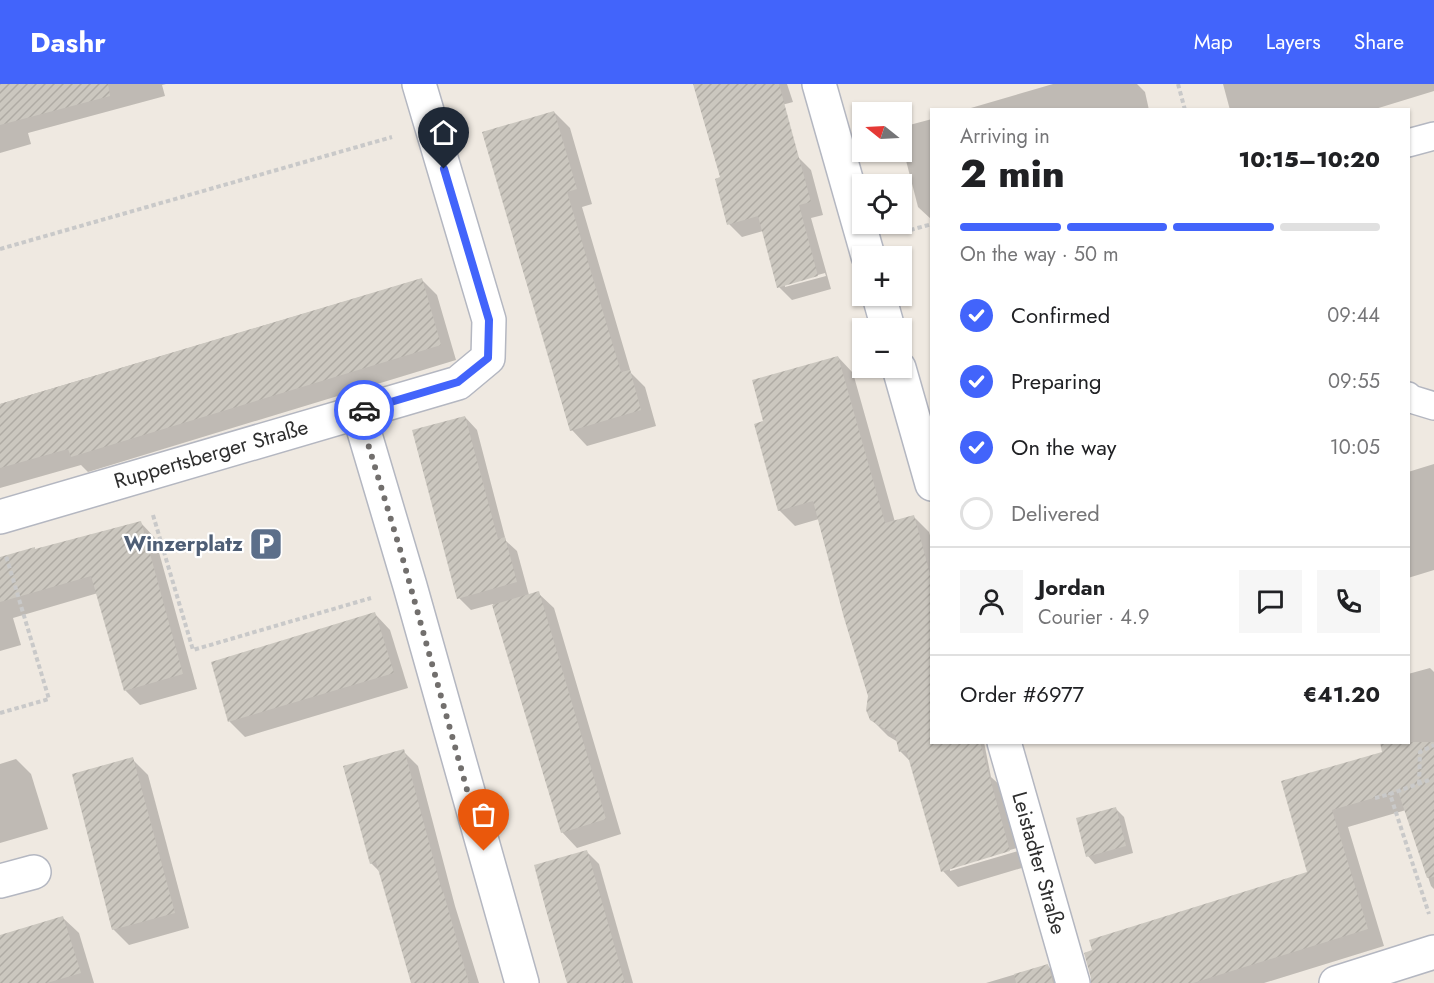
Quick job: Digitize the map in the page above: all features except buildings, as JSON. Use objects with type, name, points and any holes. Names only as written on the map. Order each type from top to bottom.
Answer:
[{"type":"street","name":"Ruppertsberger Straße","points":[[2,532],[141,474],[458,382],[488,358],[489,320],[419,84]]},
{"type":"street","points":[[819,84],[865,246]]},
{"type":"street","points":[[902,378],[930,477]]},
{"type":"street","points":[[358,411],[522,983]]},
{"type":"street","name":"Leistadter Straße","points":[[1005,744],[1073,983]]},
{"type":"street","points":[[0,881],[34,872]]},
{"type":"street","points":[[1336,983],[1434,952]]},
{"type":"lane","points":[[1410,142],[1434,135]]},
{"type":"lane","points":[[1410,398],[1434,406]]},
{"type":"path","points":[[1178,84],[1184,108]]},
{"type":"path","points":[[0,249],[431,126]]},
{"type":"path","points":[[141,474],[193,650],[410,586]]},
{"type":"path","points":[[0,713],[50,699],[2,532]]},
{"type":"path","points":[[1419,783],[1420,752],[1434,745]]},
{"type":"path","points":[[1375,798],[1429,780]]},
{"type":"path","points":[[1390,794],[1430,917]]},
{"type":"way so far","points":[[364,410],[358,411],[402,556],[484,851]]},
{"type":"place","name":"Winzerplatz","points":[[266,544]]},
{"type":"route","points":[[364,410],[458,382],[488,358],[489,320],[444,169]]}]
